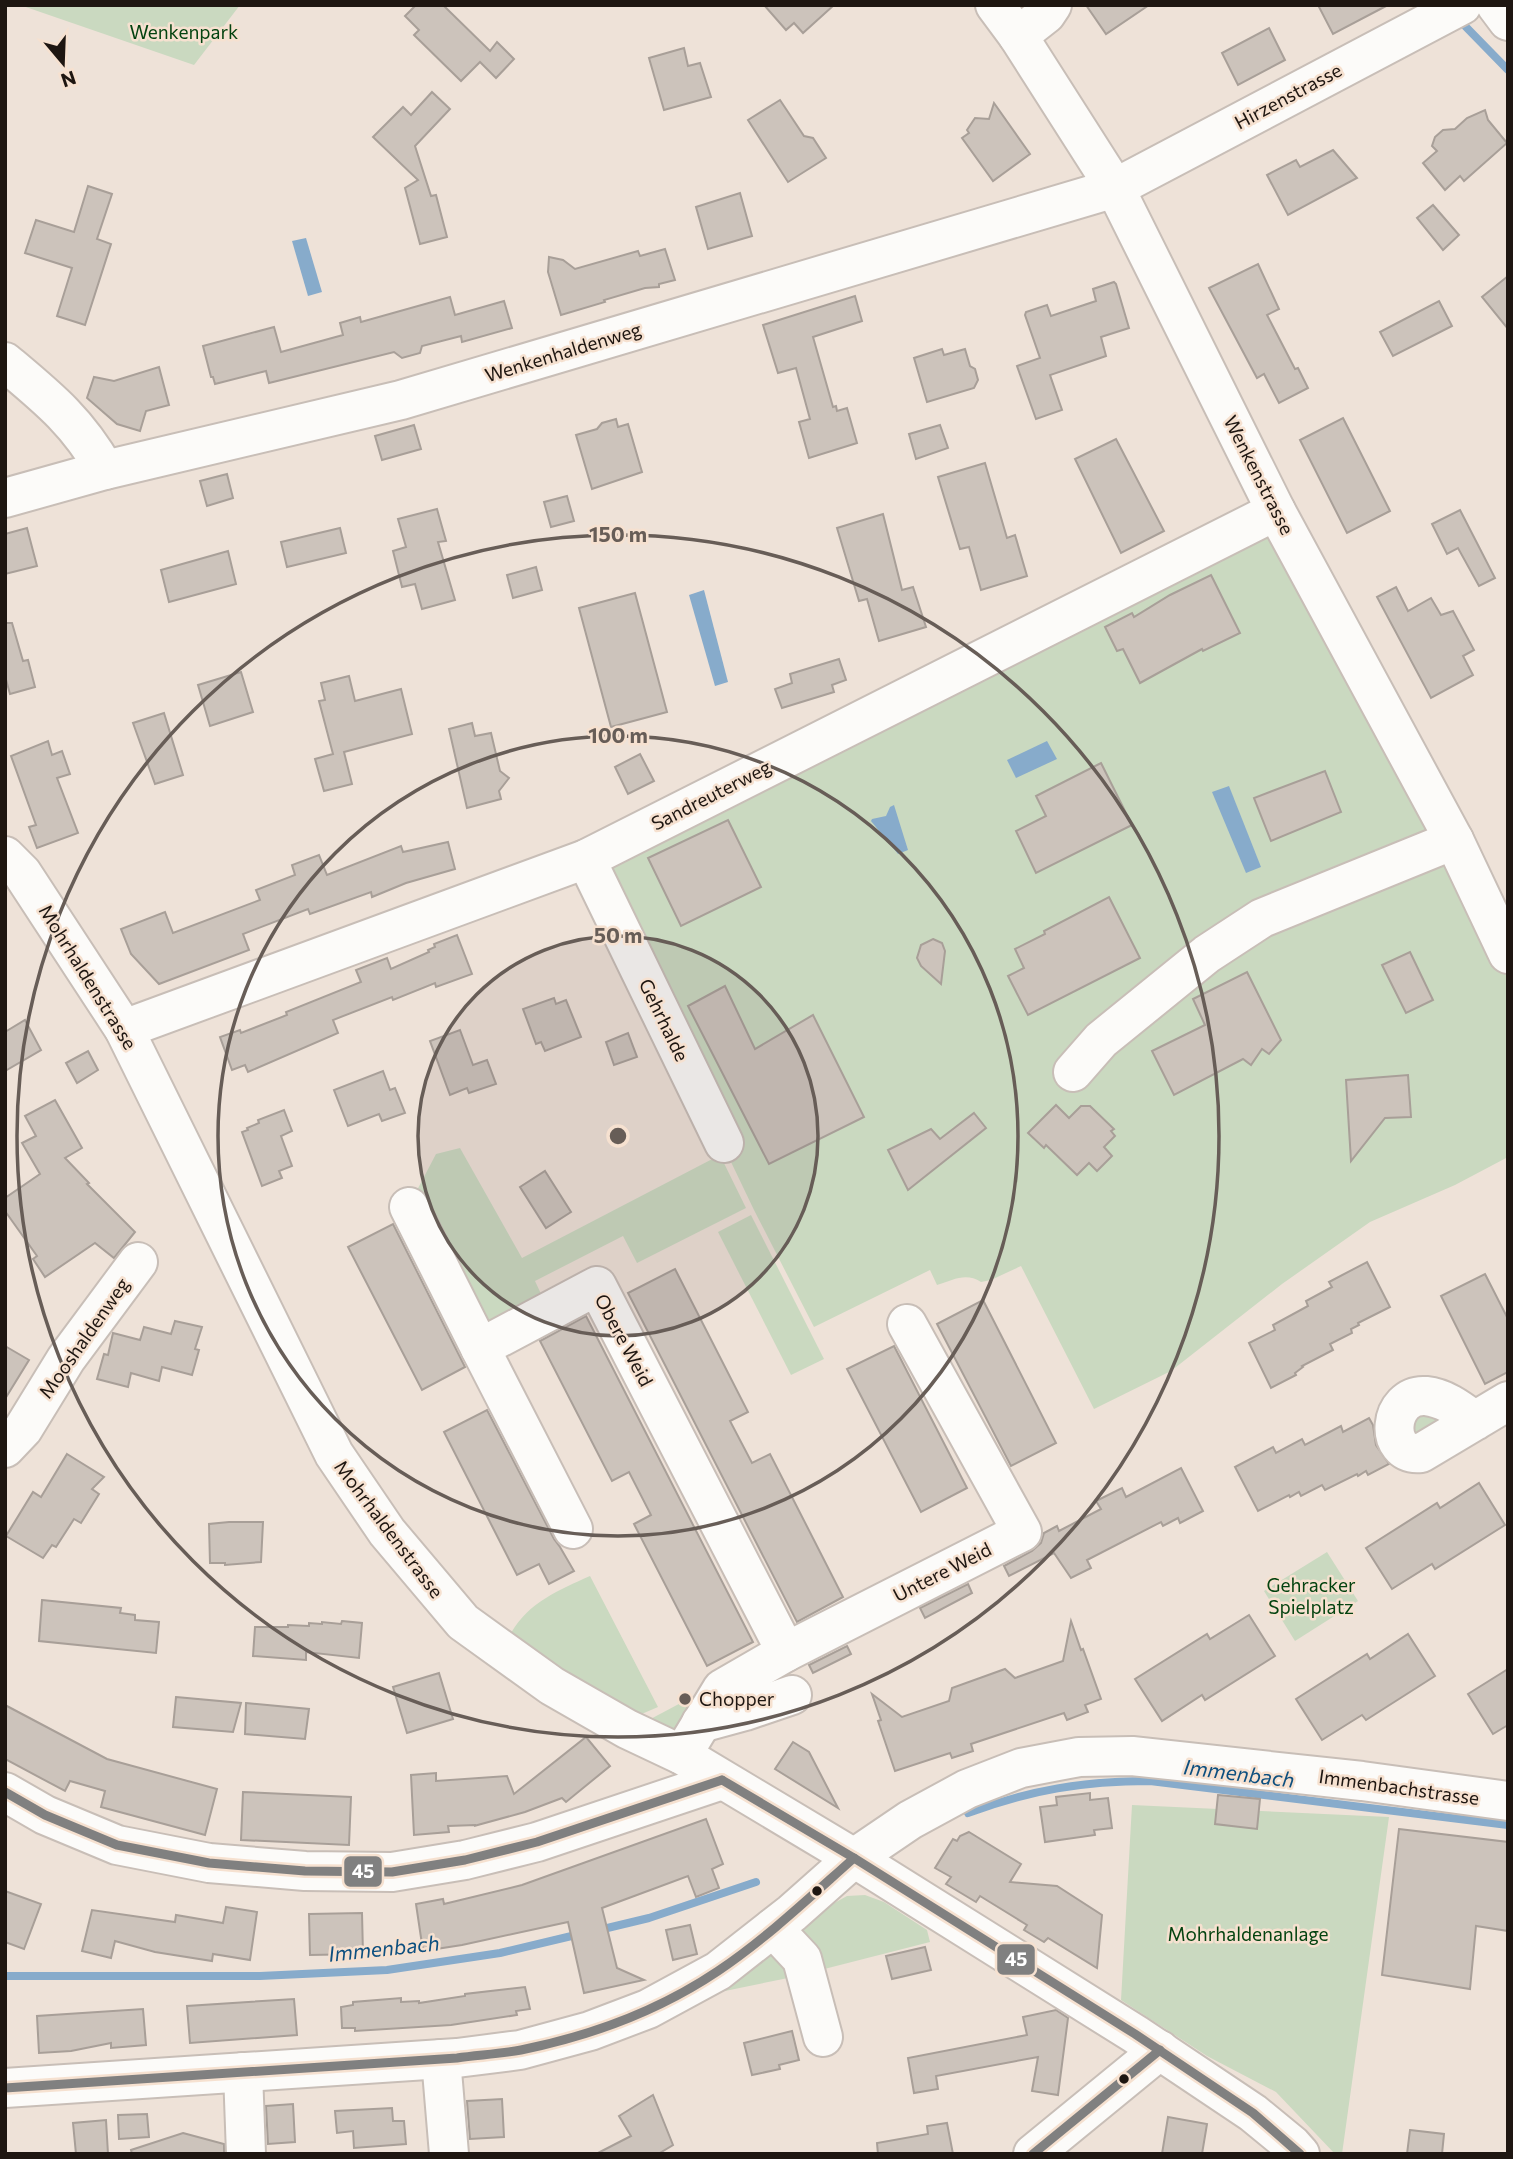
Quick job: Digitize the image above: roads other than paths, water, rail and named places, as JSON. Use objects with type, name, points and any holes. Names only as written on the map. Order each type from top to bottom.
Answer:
[{"type":"street","name":"Wenkenstrasse","points":[[995,5],[1018,36],[1115,188],[1276,511],[1454,840],[1508,954]]},
{"type":"street","points":[[1018,36],[1046,14],[1052,5]]},
{"type":"street","name":"Hirzenstrasse","points":[[1115,188],[1462,5]]},
{"type":"street","points":[[1496,5],[1508,21]]},
{"type":"street","name":"Wenkenhaldenweg","points":[[5,498],[105,470],[401,400],[1115,188]]},
{"type":"street","points":[[5,362],[56,404],[89,443],[105,470]]},
{"type":"street","name":"Sandreuterweg","points":[[124,1028],[586,859],[1276,511]]},
{"type":"street","points":[[1073,1072],[1101,1040],[1196,962],[1262,918],[1454,840]]},
{"type":"street","name":"Mohrhaldenstrasse","points":[[5,856],[22,873],[124,1028],[334,1454],[387,1532],[463,1622],[552,1686],[627,1730],[682,1755],[854,1858],[1160,2050],[1253,2113],[1292,2144],[1300,2154]]},
{"type":"street","name":"Gehrhalde","points":[[586,859],[724,1143]]},
{"type":"street","points":[[409,1207],[573,1529]]},
{"type":"street","name":"Mooshaldenweg","points":[[5,1448],[23,1429],[65,1359],[138,1262]]},
{"type":"street","name":"Obere Weid","points":[[480,1348],[597,1286],[786,1652]]},
{"type":"street","name":"Untere Weid","points":[[682,1755],[722,1689],[786,1652],[1022,1532],[907,1324]]},
{"type":"street","points":[[1475,1421],[1508,1401]]},
{"type":"street","points":[[701,1723],[746,1712],[792,1695]]},
{"type":"street","name":"Immenbachstrasse","points":[[5,2088],[435,2059],[520,2050],[590,2031],[648,2009],[718,1971],[854,1858],[911,1820],[967,1789],[1021,1768],[1079,1757],[1132,1756],[1191,1760],[1508,1801]]},
{"type":"street","points":[[5,1792],[45,1815],[117,1845],[209,1863],[305,1871],[392,1872],[465,1860],[537,1842],[722,1780]]},
{"type":"street","points":[[773,1928],[802,1959],[823,2038]]},
{"type":"street","points":[[1033,2154],[1160,2050]]},
{"type":"street","points":[[435,2059],[436,2154]]},
{"type":"street","points":[[435,2059],[449,2154]]},
{"type":"street","points":[[232,2154],[236,2073]]},
{"type":"street","points":[[236,2073],[246,2154]]},
{"type":"water","points":[[306,238],[322,292],[308,296],[292,241]]},
{"type":"water","points":[[704,590],[728,682],[715,686],[689,595]]},
{"type":"water","points":[[1047,741],[1057,759],[1016,778],[1007,760]]},
{"type":"water","points":[[1229,786],[1261,867],[1246,873],[1212,792]]},
{"type":"water","points":[[894,805],[908,850],[898,854],[871,821],[886,816]]},
{"type":"waterway","points":[[1466,27],[1508,70]]},
{"type":"waterway","name":"Immenbach","points":[[968,1813],[1013,1798],[1058,1788],[1150,1781],[1508,1825]]},
{"type":"waterway","name":"Immenbach","points":[[599,1930],[649,1918],[756,1882]]},
{"type":"waterway","name":"Immenbach","points":[[5,1976],[260,1976],[387,1970],[500,1953],[580,1934]]},
{"type":"place","name":"Chopper","points":[[685,1699]]},
{"type":"park label","name":"Wenkenpark","points":[[184,32]]},
{"type":"park label","name":"Gehracker Spielplatz","points":[[1311,1596]]},
{"type":"park label","name":"Mohrhaldenanlage","points":[[1248,1934]]}]
